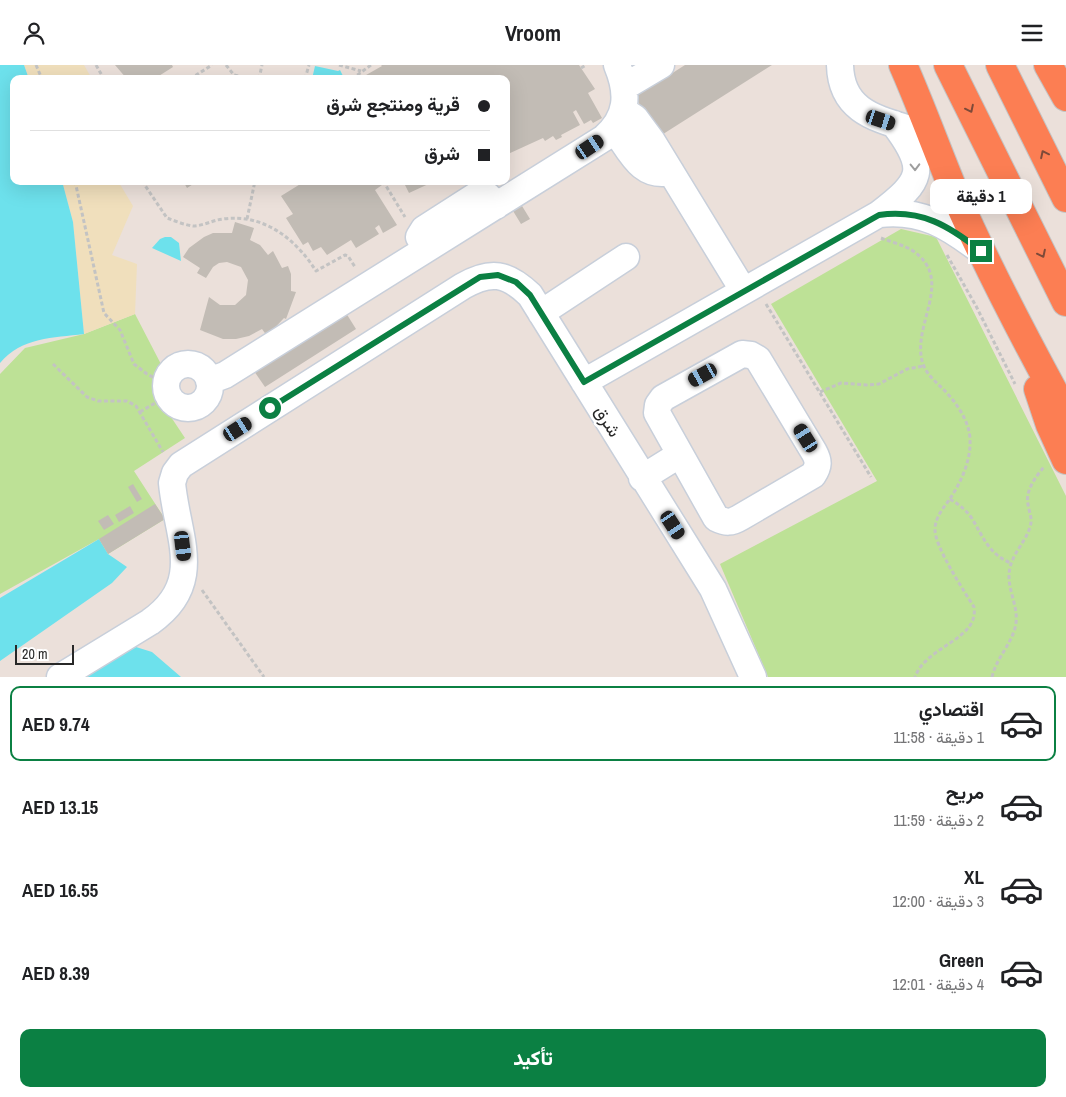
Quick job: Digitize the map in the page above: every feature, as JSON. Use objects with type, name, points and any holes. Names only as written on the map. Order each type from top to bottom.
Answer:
[{"type":"highway","points":[[903,65],[981,251],[1066,414]]},
{"type":"highway","points":[[948,65],[1066,302]]},
{"type":"highway","points":[[1000,65],[1066,198]]},
{"type":"highway","points":[[1048,65],[1066,97]]},
{"type":"highway","points":[[1027,342],[1041,398],[1064,456]]},
{"type":"street","points":[[167,389],[177,405],[191,408],[198,405],[207,395],[209,381],[225,375],[367,286],[420,245],[496,206],[590,147],[620,98],[661,65]]},
{"type":"street","points":[[840,65],[842,82],[848,96],[855,105],[867,114],[894,125],[932,136]]},
{"type":"street","points":[[620,98],[641,124],[748,287]]},
{"type":"street","points":[[584,382],[748,287],[871,219],[910,188],[916,174],[916,160],[910,146],[894,125]]},
{"type":"street","points":[[871,219],[910,214],[925,218],[955,231],[981,251]]},
{"type":"street","points":[[541,313],[626,257]]},
{"type":"street","name":"شرق","points":[[60,677],[165,611],[176,597],[184,578],[184,557],[172,483],[175,473],[181,465],[480,277],[498,275],[516,282],[530,295],[642,478],[714,589],[753,677]]},
{"type":"street","points":[[742,354],[751,355],[758,359],[818,459],[818,467],[813,475],[757,508],[733,521],[724,522],[716,518],[679,455],[657,413],[658,405],[663,398],[742,354]]},
{"type":"street","points":[[642,478],[679,455]]},
{"type":"path","points":[[196,75],[212,65]]},
{"type":"path","points":[[226,65],[234,75]]},
{"type":"path","points":[[339,65],[361,71]]},
{"type":"path","points":[[356,75],[371,65]]},
{"type":"path","points":[[581,68],[586,65]]},
{"type":"path","points":[[76,185],[104,313],[120,331],[134,363],[167,389],[140,412]]},
{"type":"path","points":[[145,185],[167,219],[194,226],[223,219],[246,219],[271,227],[305,253],[316,271],[346,255],[367,286]]},
{"type":"path","points":[[246,219],[254,185]]},
{"type":"path","points":[[385,185],[420,245]]},
{"type":"path","points":[[871,219],[874,236],[912,250],[920,257],[930,272],[932,290],[920,347],[924,366],[929,375],[958,407],[970,439],[966,465],[950,499],[938,515],[935,523],[936,538],[974,607],[974,618],[967,631],[923,661],[915,677]]},
{"type":"path","points":[[944,250],[976,306],[1018,391]]},
{"type":"path","points":[[748,287],[820,392],[871,477]]},
{"type":"path","points":[[53,364],[87,397],[98,401],[127,401],[136,406],[162,451]]},
{"type":"path","points":[[820,392],[841,383],[872,386],[907,369],[924,366]]},
{"type":"path","points":[[992,677],[999,657],[1011,638],[1016,620],[1010,584],[1011,563],[1031,523],[1028,497],[1032,485],[1044,466],[1064,456]]},
{"type":"path","points":[[950,499],[970,515],[991,551],[996,556],[1011,563]]},
{"type":"path","points":[[184,557],[203,591],[264,677]]},
{"type":"green space","points":[[901,229],[936,237],[1066,496],[1066,677],[768,677],[720,564],[877,481],[771,304]]},
{"type":"green space","points":[[135,314],[163,368],[157,396],[185,438],[134,471],[165,519],[108,554],[99,539],[0,594],[0,374],[25,348],[84,334]]},
{"type":"sand","points":[[24,65],[84,65],[90,75],[28,75]]},
{"type":"sand","points":[[63,185],[120,185],[133,206],[112,255],[137,264],[135,314],[84,334],[73,222]]},
{"type":"water","points":[[0,65],[24,65],[28,75],[10,75],[10,185],[63,185],[73,222],[84,334],[28,343],[9,354],[0,363]]},
{"type":"water","points":[[315,66],[340,70],[342,75],[313,75]]},
{"type":"water","points":[[171,237],[179,243],[181,261],[152,248],[160,239]]},
{"type":"water","points":[[99,539],[108,554],[127,567],[112,583],[0,661],[0,598]]},
{"type":"water","points":[[136,647],[152,652],[181,677],[85,677]]},
{"type":"building","points":[[115,65],[172,65],[173,67],[160,75],[124,75]]},
{"type":"building","points":[[579,65],[595,89],[588,93],[602,118],[593,123],[591,120],[584,124],[576,110],[573,112],[580,125],[561,135],[562,137],[556,140],[553,136],[545,141],[543,138],[510,153],[510,75],[366,75],[382,66]]},
{"type":"building","points":[[685,65],[772,65],[660,136],[635,97]]},
{"type":"building","points":[[299,185],[382,185],[375,190],[397,225],[383,233],[379,225],[375,228],[379,234],[356,248],[351,240],[327,255],[321,247],[313,251],[308,242],[303,245],[286,218],[293,214],[281,196]]},
{"type":"building","points":[[405,185],[426,185],[409,193]]},
{"type":"building","points":[[519,201],[530,219],[521,224],[510,206]]},
{"type":"building","points":[[235,222],[254,228],[250,240],[260,245],[268,255],[273,251],[282,268],[288,266],[291,274],[291,291],[296,292],[286,319],[284,318],[267,336],[262,329],[249,336],[223,339],[200,330],[209,297],[220,305],[235,305],[246,295],[248,280],[241,267],[227,262],[219,263],[213,267],[206,278],[197,273],[200,268],[183,257],[189,248],[204,237],[213,233],[232,233]]},
{"type":"building","points":[[346,313],[356,329],[265,387],[254,371]]},
{"type":"building","points":[[133,484],[142,499],[137,502],[128,487]]},
{"type":"building","points":[[155,504],[165,519],[108,554],[99,539]]},
{"type":"building","points":[[130,506],[134,513],[119,522],[115,515]]},
{"type":"building","points":[[108,515],[114,524],[104,530],[98,521]]},
{"type":"route","points":[[270,408],[480,277],[498,275],[516,282],[530,295],[584,382],[754,284],[879,215],[891,213],[910,214],[925,218],[955,231],[981,251]]}]
